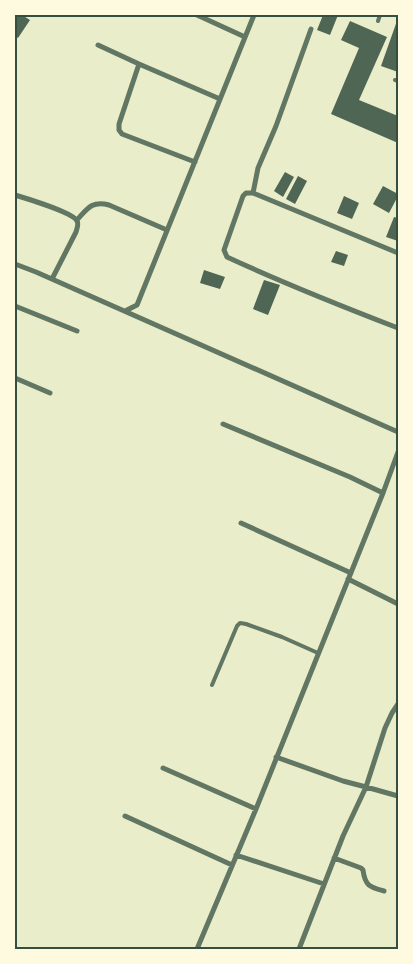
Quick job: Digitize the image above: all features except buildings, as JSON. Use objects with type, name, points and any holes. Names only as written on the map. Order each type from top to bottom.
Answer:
[{"type":"street","points":[[197,15],[245,37]]},
{"type":"street","points":[[125,312],[137,304],[254,15]]},
{"type":"street","points":[[253,193],[258,168],[276,126],[311,29]]},
{"type":"street","points":[[98,45],[220,99]]},
{"type":"street","points":[[139,64],[119,124],[119,130],[122,134],[195,162]]},
{"type":"street","points":[[398,253],[253,193],[246,193],[243,196],[224,250],[228,257],[346,308],[398,328]]},
{"type":"street","points":[[15,195],[63,212],[77,220]]},
{"type":"street","points":[[52,279],[76,232],[77,220],[95,203],[109,205],[167,230]]},
{"type":"street","points":[[15,264],[398,432]]},
{"type":"street","points":[[15,306],[77,331]]},
{"type":"street","points":[[15,378],[50,393]]},
{"type":"street","points":[[223,424],[350,477],[383,493]]},
{"type":"street","points":[[197,949],[256,809],[398,452]]},
{"type":"street","points":[[241,523],[351,573]]},
{"type":"street","points":[[348,579],[398,604]]},
{"type":"street","points":[[298,949],[343,836],[366,786],[392,713],[398,704]]},
{"type":"street","points":[[276,757],[344,781],[398,796]]},
{"type":"street","points":[[163,768],[256,809]]},
{"type":"street","points":[[125,816],[232,865]]},
{"type":"street","points":[[236,855],[324,884]]},
{"type":"street","points":[[334,858],[361,868],[368,886],[384,891]]},
{"type":"lane","points":[[378,21],[380,15]]},
{"type":"lane","points":[[212,685],[240,623],[282,637],[318,653]]}]
